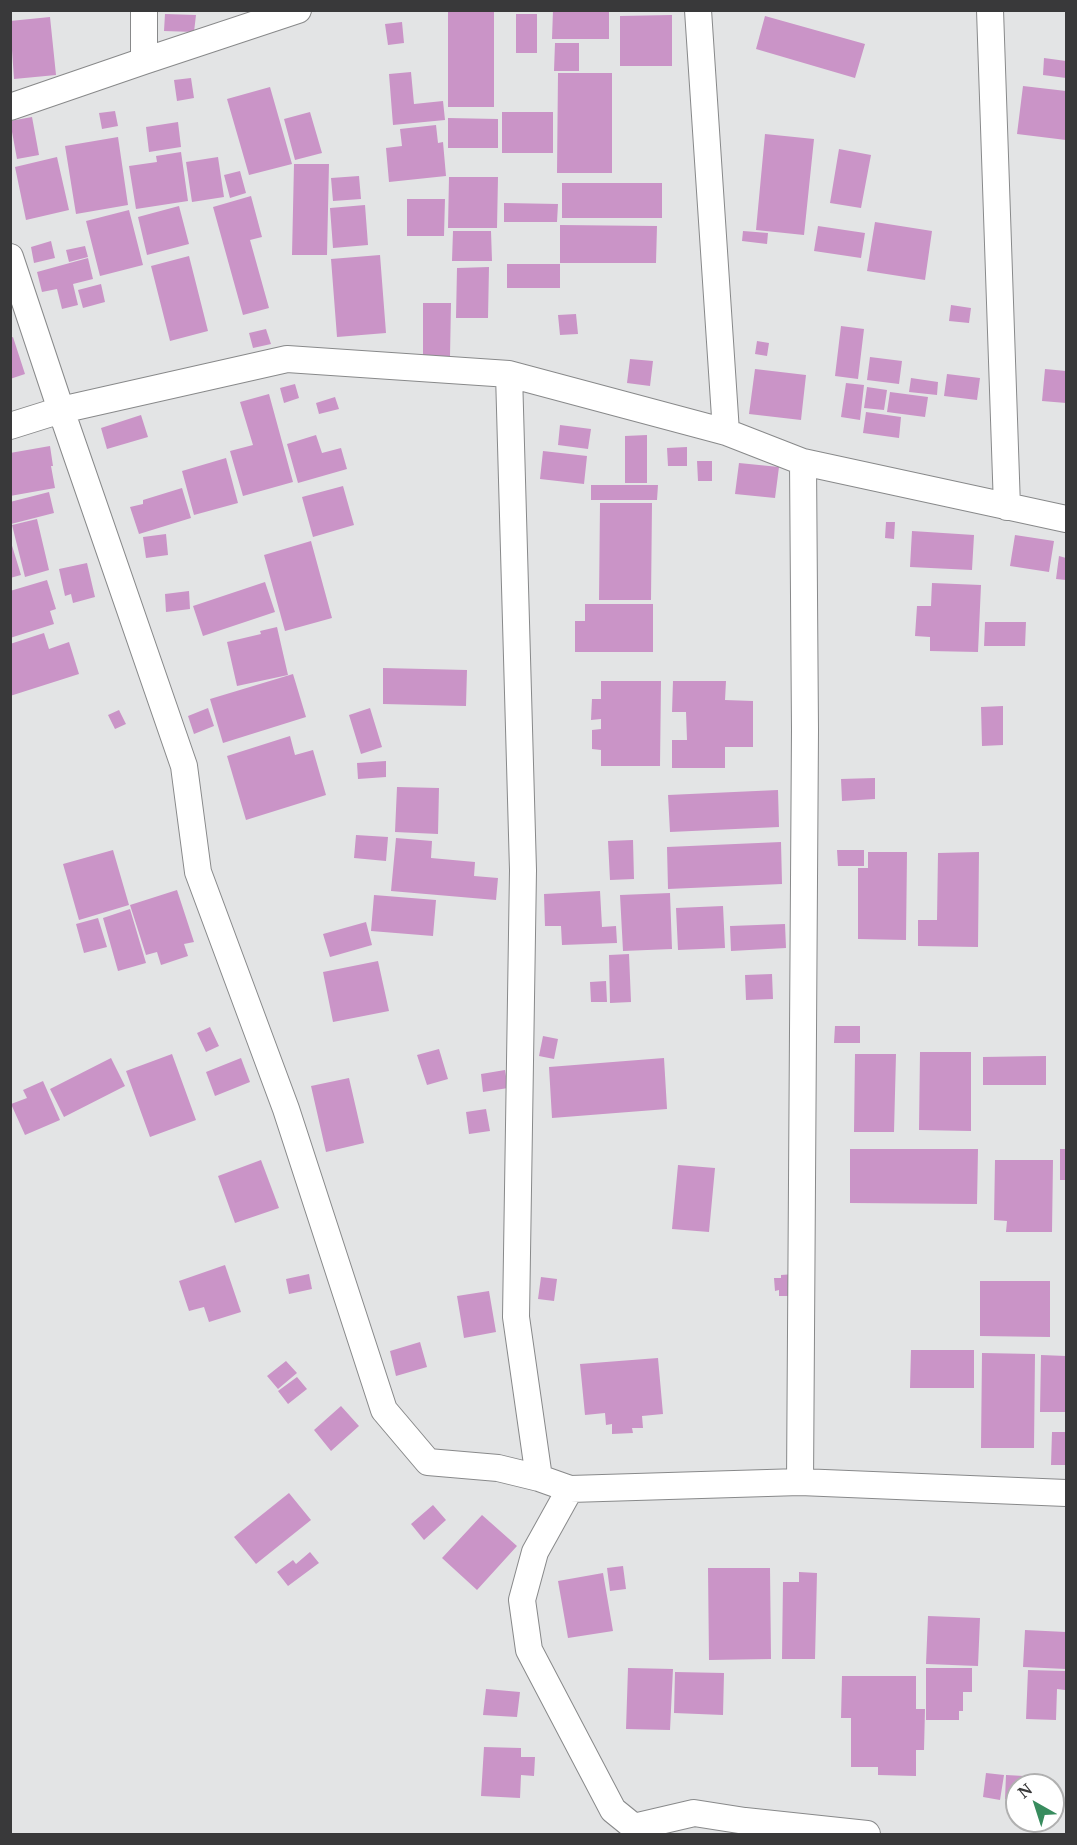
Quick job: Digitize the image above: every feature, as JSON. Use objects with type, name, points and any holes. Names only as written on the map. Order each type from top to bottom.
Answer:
[{"type":"street","points":[[144,10],[144,61]]},
{"type":"street","points":[[10,107],[298,10]]},
{"type":"street","points":[[698,10],[726,432]]},
{"type":"street","points":[[990,10],[1007,507]]},
{"type":"street","points":[[10,257],[184,766],[198,872],[286,1108],[384,1410],[428,1462],[498,1468],[539,1478],[570,1489],[800,1482],[1066,1493]]},
{"type":"street","points":[[10,426],[61,410],[287,359],[509,374],[726,432],[803,462],[1066,519]]},
{"type":"street","points":[[509,374],[523,870],[516,1317],[539,1478]]},
{"type":"street","points":[[800,1482],[805,742],[803,462]]},
{"type":"street","points":[[570,1489],[535,1552],[522,1600],[529,1650],[613,1810],[634,1827],[694,1813],[867,1834]]},
{"type":"building","points":[[553,10],[609,10],[609,39],[552,39]]},
{"type":"building","points":[[448,12],[494,12],[494,107],[448,107]]},
{"type":"building","points":[[165,14],[196,15],[194,32],[164,31]]},
{"type":"building","points":[[516,14],[537,14],[537,53],[516,53]]},
{"type":"building","points":[[672,15],[672,66],[620,66],[620,16]]},
{"type":"building","points":[[765,16],[865,44],[855,78],[756,49]]},
{"type":"building","points":[[50,17],[56,75],[14,79],[10,21]]},
{"type":"building","points":[[402,22],[404,43],[388,45],[385,24]]},
{"type":"building","points":[[555,43],[579,43],[579,71],[554,71]]},
{"type":"building","points":[[1044,58],[1066,61],[1066,78],[1043,75]]},
{"type":"building","points":[[411,72],[414,104],[443,101],[445,120],[393,125],[389,74]]},
{"type":"building","points":[[558,73],[612,73],[612,173],[557,173]]},
{"type":"building","points":[[191,78],[194,98],[177,101],[174,80]]},
{"type":"building","points":[[1023,86],[1066,91],[1066,140],[1017,134]]},
{"type":"building","points":[[270,87],[292,164],[249,175],[227,99]]},
{"type":"building","points":[[115,111],[118,126],[102,129],[99,113]]},
{"type":"building","points":[[310,112],[322,153],[295,160],[284,119]]},
{"type":"building","points":[[502,112],[553,112],[553,153],[502,153]]},
{"type":"building","points":[[32,117],[39,155],[17,159],[10,121]]},
{"type":"building","points":[[448,118],[498,119],[498,148],[448,148]]},
{"type":"building","points":[[178,122],[181,147],[149,152],[146,127]]},
{"type":"building","points":[[436,125],[438,143],[443,142],[446,176],[389,182],[386,148],[402,146],[400,129]]},
{"type":"building","points":[[765,134],[814,139],[804,235],[756,230]]},
{"type":"building","points":[[118,137],[128,205],[76,214],[65,146]]},
{"type":"building","points":[[839,149],[871,155],[861,208],[830,203]]},
{"type":"building","points":[[181,152],[188,201],[136,209],[129,166],[157,162],[156,156]]},
{"type":"building","points":[[57,157],[69,210],[26,220],[15,167]]},
{"type":"building","points":[[218,157],[224,197],[192,202],[186,162]]},
{"type":"building","points":[[294,164],[329,164],[327,255],[292,255]]},
{"type":"building","points":[[240,171],[246,193],[230,198],[224,175]]},
{"type":"building","points":[[359,176],[361,199],[333,201],[331,178]]},
{"type":"building","points":[[449,177],[498,177],[497,228],[448,228]]},
{"type":"building","points":[[562,183],[662,183],[662,218],[562,218]]},
{"type":"building","points":[[251,196],[262,237],[250,240],[269,308],[243,315],[213,207]]},
{"type":"building","points":[[407,199],[445,199],[444,236],[407,236]]},
{"type":"building","points":[[504,203],[558,204],[557,222],[504,222]]},
{"type":"building","points":[[365,205],[368,245],[333,248],[330,208]]},
{"type":"building","points":[[179,206],[189,244],[147,255],[138,217]]},
{"type":"building","points":[[129,210],[143,265],[100,276],[86,221]]},
{"type":"building","points":[[875,222],[932,231],[925,280],[867,271]]},
{"type":"building","points":[[560,225],[657,226],[656,263],[560,263]]},
{"type":"building","points":[[818,226],[865,233],[861,258],[814,251]]},
{"type":"building","points":[[453,231],[491,231],[492,261],[452,261]]},
{"type":"building","points":[[743,231],[768,233],[767,244],[742,241]]},
{"type":"building","points":[[51,241],[55,258],[34,263],[31,247]]},
{"type":"building","points":[[85,246],[88,257],[69,262],[66,250]]},
{"type":"building","points":[[380,255],[386,333],[337,337],[331,259]]},
{"type":"building","points":[[189,256],[208,331],[170,341],[151,266]]},
{"type":"building","points":[[88,258],[93,279],[73,284],[78,305],[62,309],[57,289],[42,292],[37,272]]},
{"type":"building","points":[[507,264],[560,264],[560,288],[507,288]]},
{"type":"building","points":[[489,267],[488,318],[456,318],[457,268]]},
{"type":"building","points":[[101,284],[105,302],[83,308],[78,290]]},
{"type":"building","points":[[423,303],[451,303],[450,356],[423,356]]},
{"type":"building","points":[[951,305],[971,308],[969,323],[949,321]]},
{"type":"building","points":[[576,314],[578,334],[560,335],[558,315]]},
{"type":"building","points":[[841,326],[864,329],[858,379],[835,376]]},
{"type":"building","points":[[266,329],[271,344],[253,348],[249,333]]},
{"type":"building","points":[[13,337],[25,374],[10,379],[10,338]]},
{"type":"building","points":[[757,341],[769,343],[767,356],[755,354]]},
{"type":"building","points":[[870,357],[902,361],[899,384],[867,380]]},
{"type":"building","points":[[630,359],[653,361],[650,386],[627,383]]},
{"type":"building","points":[[755,369],[806,375],[801,420],[749,414]]},
{"type":"building","points":[[1045,369],[1066,371],[1066,403],[1042,401]]},
{"type":"building","points":[[947,374],[980,378],[977,400],[944,396]]},
{"type":"building","points":[[911,378],[938,382],[937,395],[909,392]]},
{"type":"building","points":[[846,383],[864,385],[860,420],[841,417]]},
{"type":"building","points":[[295,384],[299,398],[284,403],[280,388]]},
{"type":"building","points":[[867,387],[887,390],[884,410],[864,408]]},
{"type":"building","points":[[890,392],[928,397],[925,417],[887,412]]},
{"type":"building","points":[[269,394],[293,482],[243,496],[230,451],[253,445],[240,402]]},
{"type":"building","points":[[335,397],[339,409],[319,414],[316,403]]},
{"type":"building","points":[[866,412],[901,417],[899,438],[863,433]]},
{"type":"building","points":[[141,415],[148,437],[107,449],[101,428]]},
{"type":"building","points":[[560,425],[591,429],[588,449],[558,445]]},
{"type":"building","points":[[316,435],[322,453],[341,448],[347,469],[298,483],[287,444]]},
{"type":"building","points":[[647,435],[647,483],[625,483],[625,436]]},
{"type":"building","points":[[50,446],[55,488],[10,496],[10,453]]},
{"type":"building","points":[[687,447],[687,466],[668,466],[667,448]]},
{"type":"building","points":[[543,451],[587,456],[584,484],[540,479]]},
{"type":"building","points":[[226,458],[238,503],[194,515],[182,471]]},
{"type":"building","points":[[697,461],[712,461],[712,481],[698,481]]},
{"type":"building","points":[[739,463],[779,467],[775,498],[735,494]]},
{"type":"building","points":[[591,485],[658,485],[657,500],[591,500]]},
{"type":"building","points":[[343,486],[354,525],[313,537],[302,497]]},
{"type":"building","points":[[182,488],[191,518],[139,534],[130,507],[143,504],[143,500]]},
{"type":"building","points":[[49,492],[54,513],[11,524],[10,502]]},
{"type":"building","points":[[600,503],[652,503],[651,600],[599,600]]},
{"type":"building","points":[[37,519],[49,570],[25,577],[12,525]]},
{"type":"building","points":[[886,522],[895,522],[894,539],[885,538]]},
{"type":"building","points":[[912,531],[974,535],[972,570],[910,567]]},
{"type":"building","points":[[166,534],[168,555],[146,558],[143,537]]},
{"type":"building","points":[[1015,535],[1054,541],[1049,572],[1010,566]]},
{"type":"building","points":[[10,539],[21,575],[10,578]]},
{"type":"building","points":[[311,541],[332,618],[285,631],[264,555]]},
{"type":"building","points":[[1059,556],[1066,558],[1066,580],[1056,579]]},
{"type":"building","points":[[87,563],[95,597],[73,603],[71,594],[65,596],[59,569]]},
{"type":"building","points":[[47,580],[56,609],[50,611],[54,624],[10,638],[10,591]]},
{"type":"building","points":[[265,582],[275,612],[203,636],[193,606]]},
{"type":"building","points":[[932,583],[981,585],[978,652],[930,651],[930,637],[915,636],[917,606],[931,606]]},
{"type":"building","points":[[189,591],[190,609],[166,612],[165,594]]},
{"type":"building","points":[[585,604],[653,604],[653,652],[575,652],[575,621],[585,621]]},
{"type":"building","points":[[985,622],[1026,622],[1025,646],[984,646]]},
{"type":"building","points":[[277,627],[288,675],[237,686],[227,642],[261,634],[260,631]]},
{"type":"building","points":[[44,633],[49,649],[69,642],[79,674],[10,696],[10,644]]},
{"type":"building","points":[[383,668],[467,670],[466,706],[383,704]]},
{"type":"building","points":[[293,674],[306,717],[223,743],[210,699]]},
{"type":"building","points":[[601,681],[661,681],[660,766],[601,766],[601,750],[592,749],[592,730],[601,729],[601,719],[591,720],[592,699],[601,699]]},
{"type":"building","points":[[673,681],[726,681],[725,700],[753,701],[753,747],[725,747],[725,768],[672,768],[672,740],[687,740],[686,712],[672,712]]},
{"type":"building","points":[[1003,706],[1003,745],[982,746],[981,707]]},
{"type":"building","points":[[208,708],[214,726],[194,734],[188,716]]},
{"type":"building","points":[[370,708],[382,747],[361,754],[349,715]]},
{"type":"building","points":[[119,710],[126,724],[115,729],[108,715]]},
{"type":"building","points":[[290,736],[295,755],[313,750],[326,795],[246,820],[227,756]]},
{"type":"building","points":[[386,761],[386,777],[358,779],[357,763]]},
{"type":"building","points":[[875,778],[875,799],[842,801],[841,779]]},
{"type":"building","points":[[397,787],[439,788],[438,834],[395,832]]},
{"type":"building","points":[[778,790],[779,827],[670,832],[668,795]]},
{"type":"building","points":[[356,835],[388,837],[386,861],[354,858]]},
{"type":"building","points":[[396,838],[432,841],[431,858],[475,862],[474,876],[498,878],[496,900],[391,891]]},
{"type":"building","points":[[633,840],[634,879],[610,880],[608,841]]},
{"type":"building","points":[[781,842],[782,884],[668,889],[667,847]]},
{"type":"building","points":[[113,850],[129,905],[79,920],[63,864]]},
{"type":"building","points":[[837,850],[864,850],[864,866],[838,866]]},
{"type":"building","points":[[868,852],[907,852],[906,940],[858,939],[858,868],[868,868]]},
{"type":"building","points":[[979,852],[978,947],[918,946],[918,920],[937,920],[938,853]]},
{"type":"building","points":[[177,890],[194,942],[184,944],[188,956],[161,965],[157,952],[146,955],[130,905]]},
{"type":"building","points":[[600,891],[602,927],[616,926],[617,943],[562,945],[561,926],[545,926],[544,894]]},
{"type":"building","points":[[670,893],[672,949],[623,951],[620,895]]},
{"type":"building","points":[[374,895],[436,900],[433,936],[371,931]]},
{"type":"building","points":[[723,906],[725,948],[678,950],[676,908]]},
{"type":"building","points":[[130,909],[146,963],[118,971],[103,918]]},
{"type":"building","points":[[98,918],[107,947],[84,953],[76,924]]},
{"type":"building","points":[[366,922],[372,945],[330,957],[323,934]]},
{"type":"building","points":[[785,924],[786,948],[731,951],[730,926]]},
{"type":"building","points":[[629,954],[631,1002],[610,1003],[609,955]]},
{"type":"building","points":[[378,961],[389,1011],[333,1022],[323,972]]},
{"type":"building","points":[[772,974],[773,999],[746,1000],[745,975]]},
{"type":"building","points":[[606,981],[607,1002],[591,1002],[590,982]]},
{"type":"building","points":[[835,1026],[860,1026],[860,1043],[834,1043]]},
{"type":"building","points":[[210,1027],[219,1046],[206,1052],[197,1033]]},
{"type":"building","points":[[543,1036],[558,1039],[554,1059],[539,1056]]},
{"type":"building","points":[[439,1049],[448,1079],[427,1085],[417,1055]]},
{"type":"building","points":[[920,1052],[971,1052],[971,1131],[919,1130]]},
{"type":"building","points":[[172,1054],[196,1120],[150,1137],[126,1071]]},
{"type":"building","points":[[855,1054],[896,1054],[894,1132],[854,1132]]},
{"type":"building","points":[[1046,1056],[1046,1085],[983,1085],[983,1057]]},
{"type":"building","points":[[111,1058],[125,1086],[64,1117],[50,1089]]},
{"type":"building","points":[[241,1058],[250,1082],[215,1096],[206,1072]]},
{"type":"building","points":[[664,1058],[667,1109],[552,1118],[549,1067]]},
{"type":"building","points":[[505,1070],[508,1088],[483,1092],[481,1074]]},
{"type":"building","points":[[349,1078],[364,1143],[326,1152],[311,1086]]},
{"type":"building","points":[[43,1081],[60,1120],[25,1135],[11,1104],[27,1098],[23,1090]]},
{"type":"building","points":[[486,1109],[490,1131],[469,1134],[466,1112]]},
{"type":"building","points":[[850,1149],[978,1149],[977,1204],[850,1203]]},
{"type":"building","points":[[1060,1149],[1066,1149],[1066,1180],[1060,1180]]},
{"type":"building","points":[[261,1160],[279,1208],[235,1223],[218,1176]]},
{"type":"building","points":[[995,1160],[1053,1160],[1052,1232],[1006,1232],[1007,1221],[994,1220]]},
{"type":"building","points":[[678,1165],[715,1168],[709,1232],[672,1229]]},
{"type":"building","points":[[225,1265],[241,1312],[209,1322],[204,1307],[189,1311],[179,1281]]},
{"type":"building","points":[[309,1274],[312,1289],[289,1294],[286,1279]]},
{"type":"building","points":[[795,1274],[796,1296],[779,1296],[779,1290],[775,1291],[774,1278]]},
{"type":"building","points":[[541,1277],[557,1279],[554,1301],[538,1299]]},
{"type":"building","points":[[980,1281],[1050,1281],[1050,1337],[980,1336]]},
{"type":"building","points":[[489,1291],[496,1332],[464,1338],[457,1296]]},
{"type":"building","points":[[420,1342],[427,1367],[396,1376],[390,1351]]},
{"type":"building","points":[[911,1350],[974,1350],[974,1388],[910,1388]]},
{"type":"building","points":[[982,1353],[1035,1354],[1034,1448],[981,1448]]},
{"type":"building","points":[[1041,1355],[1066,1356],[1066,1412],[1040,1412]]},
{"type":"building","points":[[658,1358],[663,1414],[642,1416],[643,1428],[632,1428],[633,1433],[612,1434],[612,1424],[606,1425],[605,1413],[585,1415],[580,1364]]},
{"type":"building","points":[[286,1361],[297,1373],[278,1389],[267,1376]]},
{"type":"building","points":[[297,1377],[307,1389],[288,1404],[278,1391]]},
{"type":"building","points":[[341,1406],[359,1426],[331,1451],[314,1430]]},
{"type":"building","points":[[1052,1432],[1066,1432],[1066,1465],[1051,1465]]},
{"type":"building","points":[[289,1493],[311,1520],[256,1564],[234,1537]]},
{"type":"building","points":[[433,1505],[446,1520],[424,1540],[411,1524]]},
{"type":"building","points":[[482,1515],[517,1546],[477,1590],[442,1558]]},
{"type":"building","points":[[310,1552],[319,1563],[288,1586],[277,1572],[293,1560],[296,1564]]},
{"type":"building","points":[[623,1566],[626,1589],[610,1591],[607,1568]]},
{"type":"building","points":[[708,1568],[770,1568],[771,1659],[709,1660]]},
{"type":"building","points":[[799,1572],[817,1573],[815,1659],[782,1659],[783,1582],[799,1582]]},
{"type":"building","points":[[603,1573],[613,1631],[568,1638],[558,1581]]},
{"type":"building","points":[[928,1616],[980,1618],[978,1666],[926,1664]]},
{"type":"building","points":[[1025,1630],[1066,1632],[1066,1669],[1023,1667]]},
{"type":"building","points":[[628,1668],[673,1669],[670,1730],[626,1729]]},
{"type":"building","points":[[926,1668],[972,1668],[972,1692],[963,1692],[963,1711],[959,1711],[959,1720],[926,1720]]},
{"type":"building","points":[[1028,1670],[1066,1671],[1065,1690],[1057,1689],[1056,1720],[1026,1719]]},
{"type":"building","points":[[675,1672],[724,1673],[723,1715],[674,1713]]},
{"type":"building","points":[[842,1676],[916,1676],[916,1709],[925,1709],[924,1750],[916,1750],[916,1776],[878,1775],[878,1767],[851,1767],[851,1718],[841,1718]]},
{"type":"building","points":[[486,1689],[520,1692],[517,1717],[483,1715]]},
{"type":"building","points":[[484,1747],[521,1748],[521,1757],[535,1757],[534,1776],[521,1775],[520,1798],[481,1796]]},
{"type":"building","points":[[986,1773],[1004,1775],[1000,1800],[983,1797]]}]
